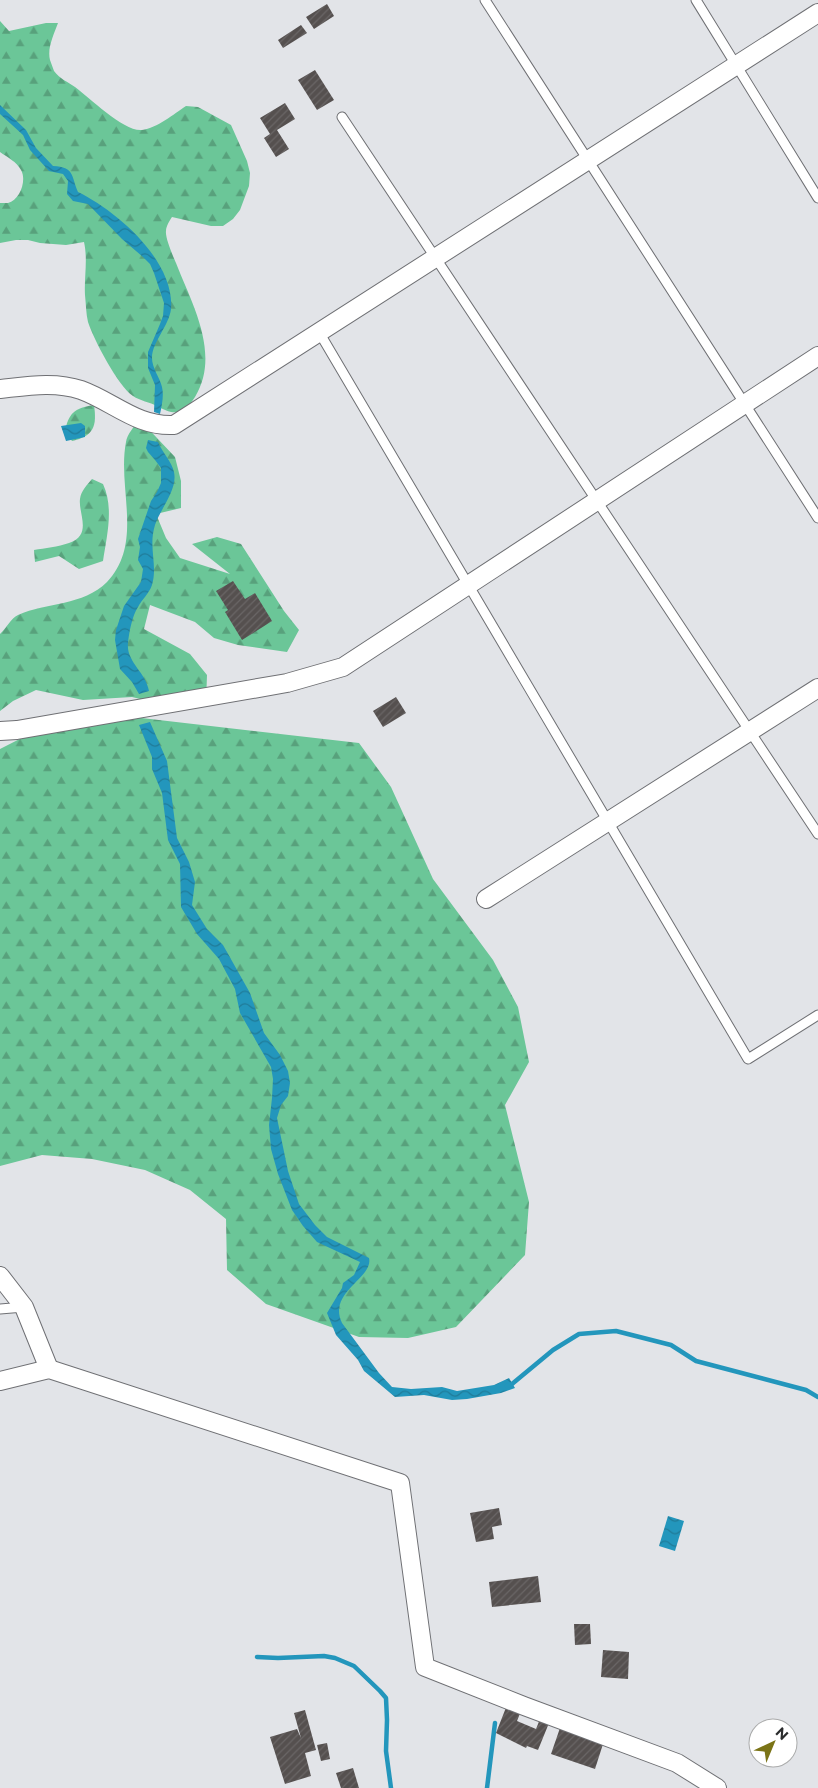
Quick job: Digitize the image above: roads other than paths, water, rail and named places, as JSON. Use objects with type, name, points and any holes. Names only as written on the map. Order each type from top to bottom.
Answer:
[{"type":"street","points":[[0,389],[49,384],[80,390],[144,421],[160,425],[174,424],[818,13]]},
{"type":"street","points":[[0,731],[287,683],[343,667],[818,356]]},
{"type":"street","points":[[486,899],[818,688]]},
{"type":"street","points":[[0,1276],[24,1307],[48,1369]]},
{"type":"street","points":[[0,1382],[48,1369],[400,1483],[425,1667],[677,1763],[717,1788]]},
{"type":"lane","points":[[485,0],[818,518]]},
{"type":"lane","points":[[696,0],[818,198]]},
{"type":"lane","points":[[342,117],[818,834]]},
{"type":"lane","points":[[319,332],[748,1058],[818,1015]]},
{"type":"lane","points":[[0,1309],[24,1307]]},
{"type":"water","points":[[0,105],[26,130],[36,148],[53,166],[69,170],[78,192],[110,212],[141,240],[154,256],[164,273],[170,291],[171,309],[155,346],[152,358],[163,390],[160,414],[154,412],[155,385],[148,368],[148,352],[163,316],[164,303],[150,264],[122,239],[88,204],[73,201],[67,194],[68,181],[63,174],[49,171],[30,150],[23,135],[0,114]]},
{"type":"water","points":[[81,423],[85,426],[85,437],[66,441],[61,426]]},
{"type":"water","points":[[148,440],[158,442],[171,464],[175,479],[171,492],[157,519],[153,533],[154,578],[152,585],[136,611],[129,634],[128,650],[130,656],[144,678],[149,691],[139,694],[132,682],[120,669],[115,640],[116,630],[124,606],[141,582],[143,569],[138,560],[140,547],[138,539],[151,501],[161,483],[161,468],[146,448]]},
{"type":"water","points":[[150,722],[167,761],[177,838],[189,862],[195,882],[192,905],[207,929],[223,945],[250,993],[264,1033],[280,1055],[288,1071],[290,1083],[288,1096],[281,1105],[277,1118],[288,1171],[299,1204],[327,1237],[369,1258],[369,1265],[365,1272],[345,1294],[341,1303],[339,1312],[342,1323],[379,1373],[392,1387],[411,1389],[442,1387],[457,1391],[494,1385],[509,1378],[515,1388],[501,1393],[467,1399],[452,1400],[424,1395],[395,1397],[364,1371],[358,1360],[336,1335],[327,1313],[343,1283],[354,1275],[360,1262],[317,1242],[292,1210],[278,1174],[271,1149],[269,1125],[273,1079],[271,1067],[240,1013],[235,989],[219,959],[197,934],[181,907],[180,864],[168,840],[162,793],[152,769],[152,757],[139,725]]},
{"type":"water","points":[[668,1516],[684,1521],[675,1551],[659,1546]]},
{"type":"waterway","points":[[507,1386],[512,1384],[553,1350],[579,1334],[616,1331],[671,1345],[696,1361],[806,1390],[818,1397]]},
{"type":"waterway","points":[[257,1657],[324,1656],[335,1658],[354,1666],[380,1691],[386,1698],[386,1751],[391,1788]]},
{"type":"waterway","points":[[487,1788],[495,1723]]}]
